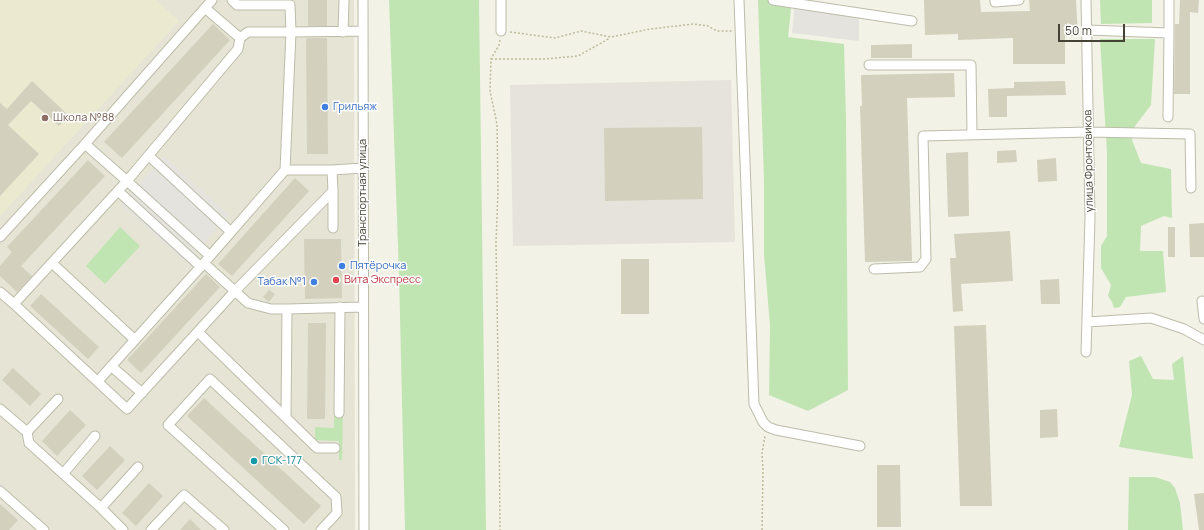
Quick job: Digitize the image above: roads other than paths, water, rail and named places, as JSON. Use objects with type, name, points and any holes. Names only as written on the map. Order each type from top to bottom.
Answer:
[{"type":"street","points":[[0,238],[212,0]]},
{"type":"street","points":[[98,381],[285,170],[291,32],[290,5],[237,5],[232,0]]},
{"type":"street","points":[[343,32],[344,0]]},
{"type":"street","name":"Транспортная улица","points":[[363,0],[364,530]]},
{"type":"street","points":[[501,0],[501,31]]},
{"type":"street","points":[[740,0],[754,404],[763,422],[768,427],[776,430],[860,446]]},
{"type":"street","points":[[773,0],[912,21]]},
{"type":"street","points":[[995,0],[995,2],[1019,0]]},
{"type":"street","name":"улица Фронтовиков","points":[[1086,0],[1090,217],[1086,352]]},
{"type":"street","points":[[1168,117],[1169,0]]},
{"type":"street","points":[[205,8],[240,38]]},
{"type":"street","points":[[1087,30],[1169,33]]},
{"type":"street","points":[[14,304],[149,156],[238,49],[240,38],[248,32],[363,32]]},
{"type":"street","points":[[868,65],[971,65],[972,135]]},
{"type":"street","points":[[874,269],[920,267],[926,259],[923,136],[1089,132],[1190,134],[1190,188]]},
{"type":"street","points":[[85,144],[127,181],[205,262],[248,303],[271,309],[340,308],[363,306]]},
{"type":"street","points":[[149,156],[231,232]]},
{"type":"street","points":[[285,170],[332,170],[363,168]]},
{"type":"street","points":[[332,170],[333,228]]},
{"type":"street","points":[[118,191],[205,262]]},
{"type":"street","points":[[1,296],[14,304],[127,409],[235,291],[333,191]]},
{"type":"street","points":[[52,263],[135,340]]},
{"type":"street","points":[[1202,301],[1204,319]]},
{"type":"street","points":[[339,413],[340,308]]},
{"type":"street","points":[[286,418],[287,309]]},
{"type":"street","points":[[1087,322],[1151,318],[1184,329],[1204,340]]},
{"type":"street","points":[[198,332],[317,448],[335,448]]},
{"type":"street","points":[[111,366],[142,393]]},
{"type":"street","points":[[284,530],[168,425],[210,380],[336,498],[337,513],[322,530]]},
{"type":"street","points":[[27,432],[58,399]]},
{"type":"street","points":[[0,409],[27,432],[29,443],[123,530]]},
{"type":"street","points":[[63,474],[96,436]]},
{"type":"street","points":[[100,508],[138,467]]},
{"type":"street","points":[[0,491],[44,530]]},
{"type":"street","points":[[165,530],[155,527],[184,495],[224,530]]},
{"type":"place","name":"Грильяж","points":[[325,107]]},
{"type":"place","name":"Школа №88","points":[[45,118]]},
{"type":"place","name":"Пятёрочка","points":[[342,266]]},
{"type":"place","name":"Вита Экспресс","points":[[336,280]]},
{"type":"place","name":"Табак №1","points":[[314,282]]},
{"type":"place","name":"ГСК-177","points":[[254,461]]}]
